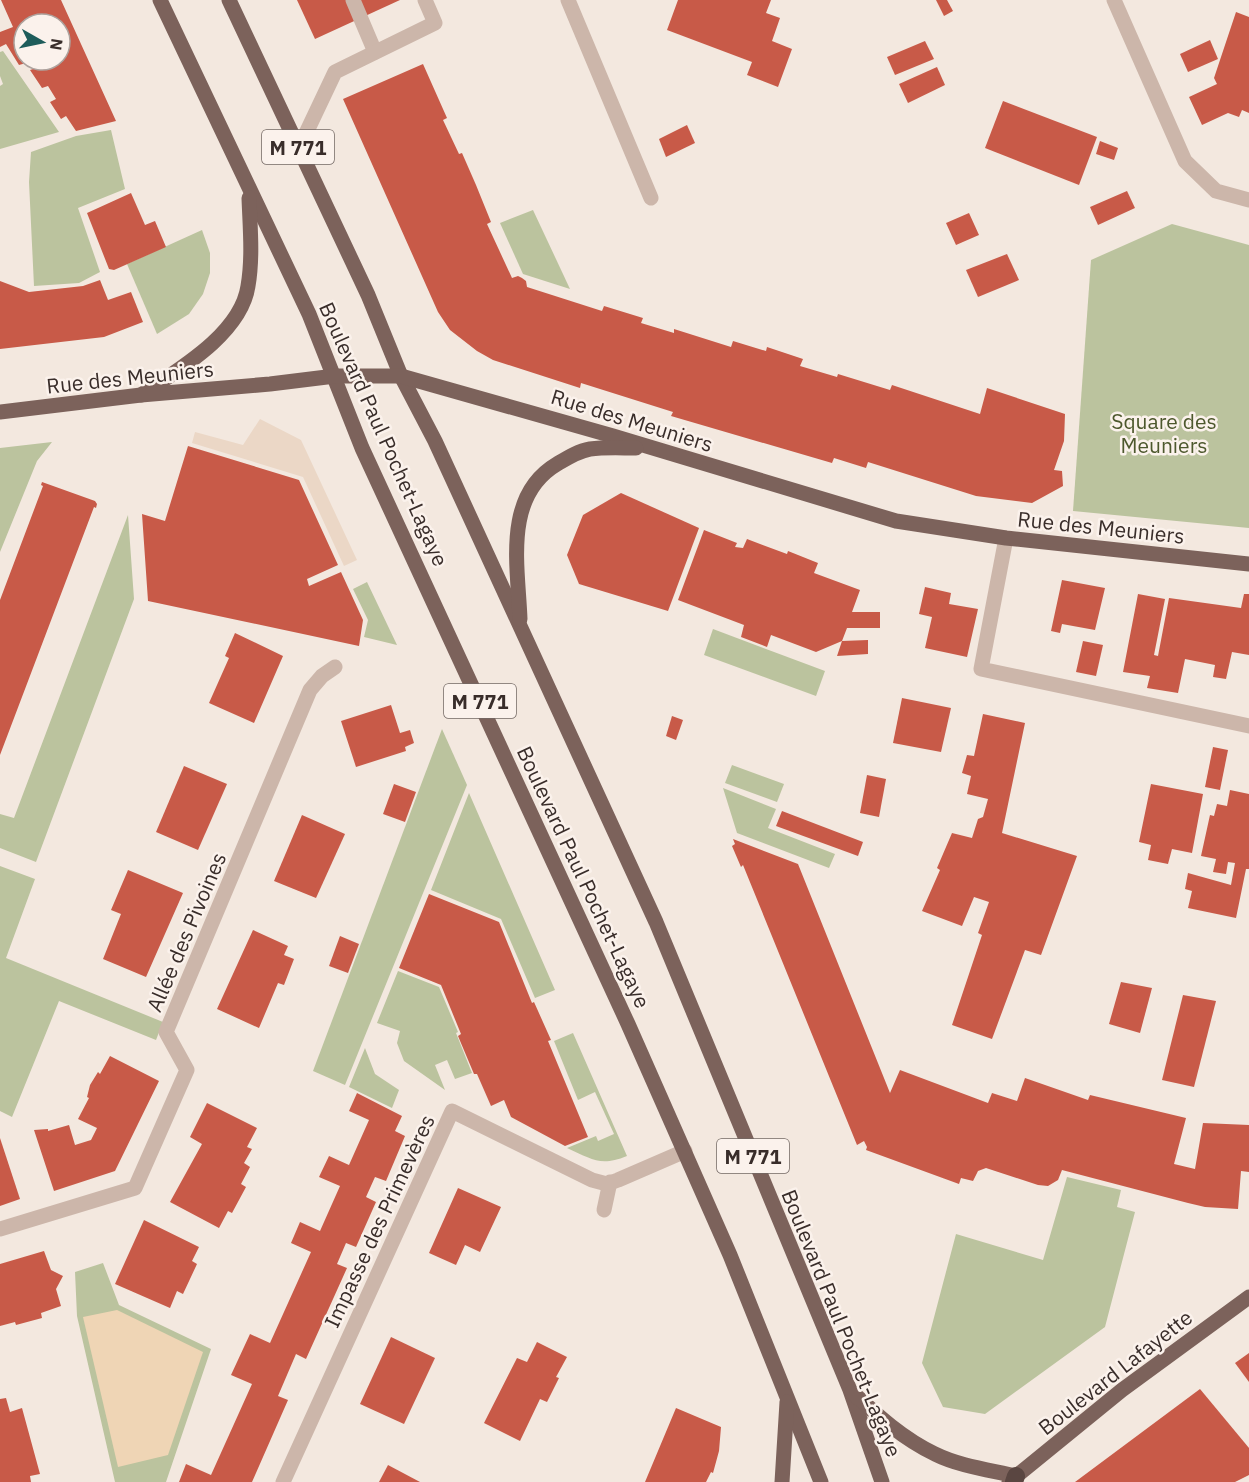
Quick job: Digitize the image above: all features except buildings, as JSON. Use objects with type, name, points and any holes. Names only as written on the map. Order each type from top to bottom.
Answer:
[{"type":"main road","name":"Boulevard Paul Pochet-Lagaye","points":[[160,0],[309,314],[362,447],[628,1024],[730,1255],[821,1482]]},
{"type":"main road","name":"Boulevard Paul Pochet-Lagaye","points":[[229,0],[368,295],[401,376],[435,441],[656,922],[850,1390],[882,1482]]},
{"type":"main road","points":[[141,395],[178,370],[226,332],[244,300],[248,288],[251,253],[249,191]]},
{"type":"main road","name":"Rue des Meuniers","points":[[0,412],[141,395],[335,376],[401,376],[453,389],[896,521],[1006,538],[1249,564]]},
{"type":"main road","points":[[520,627],[518,532],[520,512],[531,486],[551,467],[588,449],[651,447]]},
{"type":"main road","name":"Boulevard Lafayette","points":[[1013,1480],[1122,1390],[1249,1297]]},
{"type":"main road","points":[[850,1390],[882,1419],[910,1440],[936,1455],[1013,1480]]},
{"type":"main road","points":[[782,1482],[787,1396]]},
{"type":"street","points":[[353,0],[375,52]]},
{"type":"street","points":[[299,148],[336,72],[435,23],[424,0]]},
{"type":"street","points":[[568,0],[651,198]]},
{"type":"street","points":[[1114,0],[1185,161],[1215,191],[1249,200]]},
{"type":"street","points":[[1006,538],[981,669],[1249,726]]},
{"type":"street","name":"Allée des Pivoines","points":[[0,1229],[135,1188],[188,1071],[166,1032],[310,690],[322,676],[335,667]]},
{"type":"street","name":"Impasse des Primevères","points":[[283,1482],[452,1111],[592,1180],[607,1184],[610,1182]]},
{"type":"street","points":[[604,1210],[610,1182],[685,1152]]},
{"type":"green space","points":[[3,51],[12,64],[12,72],[18,72],[59,132],[0,149],[0,86],[3,84],[0,76],[0,52]]},
{"type":"green space","points":[[111,130],[125,189],[78,208],[100,272],[79,283],[34,286],[29,182],[31,152],[76,136]]},
{"type":"green space","points":[[533,210],[570,289],[523,274],[500,223]]},
{"type":"green space","name":"Square des Meuniers","points":[[1172,224],[1249,245],[1249,528],[1073,511],[1091,260]]},
{"type":"green space","points":[[202,230],[210,253],[210,273],[203,294],[189,314],[157,334],[127,264]]},
{"type":"green space","points":[[52,442],[37,461],[0,552],[0,448]]},
{"type":"green space","points":[[128,515],[134,599],[36,862],[0,848],[0,814],[14,818]]},
{"type":"green space","points":[[367,582],[397,645],[364,637],[368,620],[353,589]]},
{"type":"green space","points":[[713,629],[825,671],[816,696],[704,655]]},
{"type":"green space","points":[[442,729],[467,785],[345,1085],[313,1071]]},
{"type":"green space","points":[[732,765],[784,784],[777,802],[725,783]]},
{"type":"green space","points":[[723,788],[776,809],[768,828],[835,854],[829,868],[737,833]]},
{"type":"green space","points":[[469,793],[555,990],[535,998],[501,919],[431,890]]},
{"type":"green space","points":[[0,866],[35,879],[6,958],[163,1022],[156,1040],[59,1001],[12,1117],[0,1111]]},
{"type":"green space","points":[[398,971],[439,987],[458,1032],[456,1033],[472,1073],[455,1079],[447,1060],[435,1065],[445,1090],[404,1061],[397,1043],[400,1031],[377,1023]]},
{"type":"green space","points":[[573,1033],[627,1156],[603,1161],[567,1148],[596,1136],[598,1141],[614,1134],[595,1092],[578,1100],[554,1041]]},
{"type":"green space","points":[[365,1048],[375,1074],[399,1090],[392,1108],[349,1087]]},
{"type":"green space","points":[[1067,1177],[1121,1190],[1117,1207],[1135,1212],[1105,1327],[985,1414],[943,1407],[922,1363],[956,1234],[1043,1260]]},
{"type":"green space","points":[[103,1263],[119,1305],[211,1349],[166,1482],[115,1482],[77,1316],[75,1272]]},
{"type":"sand","points":[[117,1310],[203,1352],[168,1455],[118,1467],[83,1317]]},
{"type":"shaded area","points":[[260,419],[301,440],[357,560],[344,566],[303,477],[192,443],[195,432],[243,445]]}]
